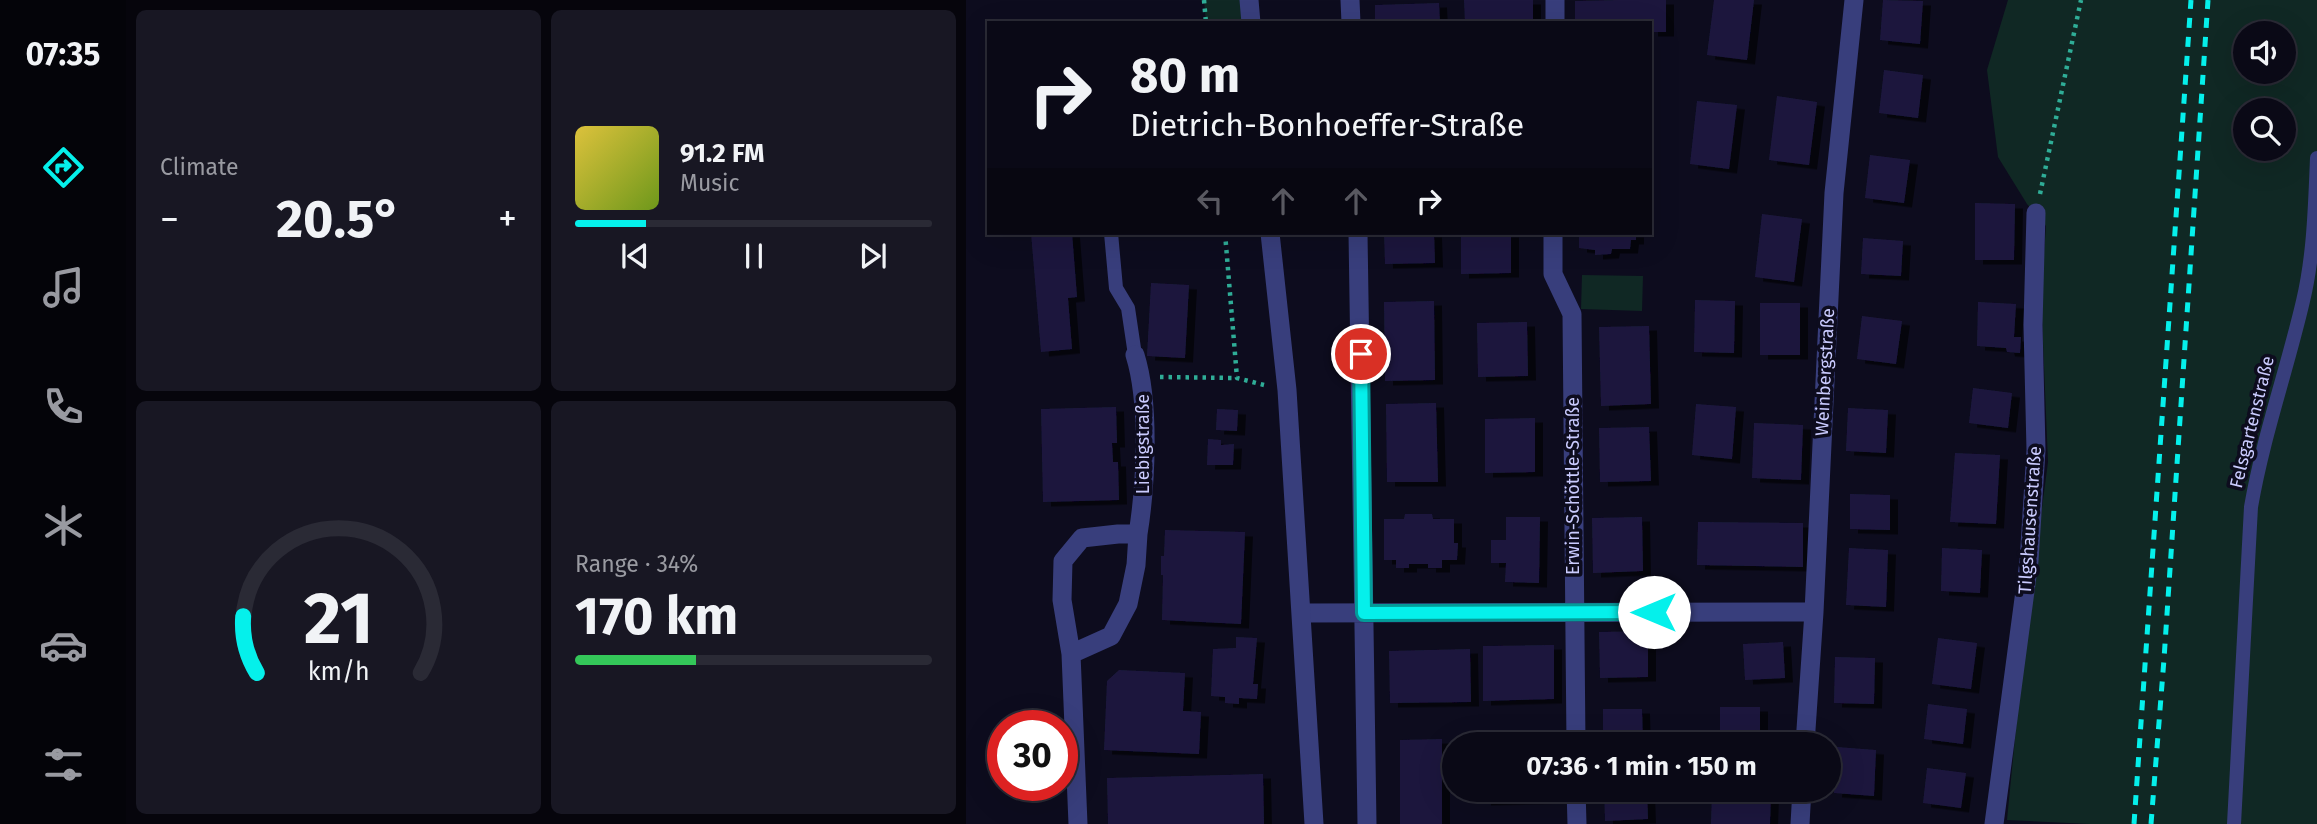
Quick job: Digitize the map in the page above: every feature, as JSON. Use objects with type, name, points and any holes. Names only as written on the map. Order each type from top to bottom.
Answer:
[{"type":"street","points":[[1249,0],[1251,21]]},
{"type":"street","points":[[1350,0],[1351,21]]},
{"type":"street","points":[[1555,0],[1555,21]]},
{"type":"street","name":"Weinbergstraße","points":[[1806,732],[1834,193],[1854,0]]},
{"type":"street","name":"Tilgshausenstraße","points":[[1994,824],[2029,561],[2036,450],[2033,325],[2036,213]]},
{"type":"street","points":[[1270,235],[1287,390],[1314,824]]},
{"type":"street","points":[[1358,235],[1367,824]]},
{"type":"street","name":"Erwin-Schöttle-Straße","points":[[1553,235],[1553,274],[1572,314],[1576,732]]},
{"type":"street","name":"Liebigstraße","points":[[1071,654],[1111,636],[1128,604],[1145,493],[1142,377],[1135,355]]},
{"type":"street","points":[[1078,824],[1071,654],[1062,600],[1063,561],[1082,538],[1138,534]]},
{"type":"street","points":[[1302,613],[1814,612]]},
{"type":"street","points":[[1576,802],[1577,824]]},
{"type":"street","points":[[1800,824],[1801,802]]},
{"type":"lane","name":"Felsgartenstraße","points":[[2234,824],[2251,507],[2258,463],[2304,299],[2317,158]]},
{"type":"lane","points":[[1111,235],[1116,288],[1128,308],[1135,355]]},
{"type":"path","points":[[1204,0],[1206,21]]},
{"type":"path","points":[[2036,213],[2081,0]]},
{"type":"path","points":[[1225,235],[1237,378]]},
{"type":"path","points":[[1142,377],[1237,378],[1287,390]]},
{"type":"green space","points":[[1204,0],[1250,0],[1251,21],[1206,21]]},
{"type":"green space","points":[[2008,0],[2317,0],[2317,824],[2090,824],[2007,820],[2024,646],[2048,462],[2041,294],[2046,226],[2027,204],[1998,157],[1987,70]]},
{"type":"green space","points":[[1582,275],[1643,276],[1642,311],[1581,309]]},
{"type":"building","points":[[1464,0],[1533,0],[1533,21],[1465,21]]},
{"type":"building","points":[[1666,0],[1666,32],[1652,32],[1652,21],[1575,21],[1575,1]]},
{"type":"building","points":[[1714,0],[1754,0],[1747,60],[1707,55]]},
{"type":"building","points":[[1883,0],[1923,1],[1920,44],[1880,40]]},
{"type":"building","points":[[1439,3],[1440,21],[1375,21],[1375,5]]},
{"type":"building","points":[[1884,70],[1923,75],[1918,118],[1879,113]]},
{"type":"building","points":[[1777,96],[1817,102],[1809,165],[1769,160]]},
{"type":"building","points":[[1697,101],[1737,105],[1729,169],[1690,164]]},
{"type":"building","points":[[1870,155],[1910,160],[1904,203],[1865,198]]},
{"type":"building","points":[[1975,203],[2015,204],[2014,260],[1975,260]]},
{"type":"building","points":[[1762,214],[1802,219],[1794,282],[1755,277]]},
{"type":"building","points":[[1031,235],[1072,235],[1077,297],[1068,298],[1072,349],[1041,352]]},
{"type":"building","points":[[1384,235],[1434,235],[1435,263],[1385,264]]},
{"type":"building","points":[[1461,235],[1511,235],[1511,273],[1461,274]]},
{"type":"building","points":[[1579,235],[1636,235],[1636,240],[1631,240],[1630,249],[1612,249],[1611,254],[1595,255],[1595,250],[1579,248]]},
{"type":"building","points":[[1863,238],[1903,241],[1901,276],[1861,274]]},
{"type":"building","points":[[1151,283],[1189,285],[1185,358],[1147,356]]},
{"type":"building","points":[[1695,300],[1735,301],[1734,353],[1694,352]]},
{"type":"building","points":[[1434,301],[1435,380],[1385,381],[1384,302]]},
{"type":"building","points":[[1978,302],[2016,304],[2014,337],[2021,337],[2020,353],[2007,352],[2006,348],[1977,346]]},
{"type":"building","points":[[1760,303],[1800,303],[1800,355],[1760,355]]},
{"type":"building","points":[[1862,316],[1902,321],[1896,364],[1857,359]]},
{"type":"building","points":[[1527,322],[1528,376],[1478,377],[1477,323]]},
{"type":"building","points":[[1649,326],[1651,404],[1601,406],[1599,327]]},
{"type":"building","points":[[1973,388],[2012,393],[2008,428],[1969,423]]},
{"type":"building","points":[[1436,403],[1438,482],[1387,482],[1386,404]]},
{"type":"building","points":[[1696,404],[1736,407],[1732,459],[1692,455]]},
{"type":"building","points":[[1116,407],[1117,443],[1112,443],[1113,462],[1118,462],[1119,500],[1043,502],[1041,409]]},
{"type":"building","points":[[1848,408],[1888,410],[1886,453],[1846,451]]},
{"type":"building","points":[[1217,409],[1238,410],[1237,431],[1216,430]]},
{"type":"building","points":[[1535,418],[1535,472],[1485,473],[1485,419]]},
{"type":"building","points":[[1754,423],[1803,425],[1801,480],[1752,478]]},
{"type":"building","points":[[1649,427],[1651,481],[1600,482],[1599,428]]},
{"type":"building","points":[[1208,439],[1221,440],[1221,445],[1234,444],[1233,465],[1207,465]]},
{"type":"building","points":[[1955,453],[2000,455],[1996,524],[1950,522]]},
{"type":"building","points":[[1850,494],[1890,495],[1890,530],[1850,529]]},
{"type":"building","points":[[1405,514],[1432,514],[1433,519],[1454,519],[1454,543],[1458,543],[1457,560],[1442,560],[1442,568],[1428,568],[1428,564],[1409,564],[1409,568],[1396,568],[1396,560],[1384,560],[1384,519],[1404,519]]},
{"type":"building","points":[[1506,517],[1540,517],[1539,583],[1505,582],[1506,563],[1491,563],[1491,540],[1506,540]]},
{"type":"building","points":[[1642,517],[1643,571],[1593,573],[1592,518]]},
{"type":"building","points":[[1698,522],[1803,523],[1803,567],[1697,565]]},
{"type":"building","points":[[1165,530],[1245,532],[1241,624],[1162,620],[1161,556],[1164,556]]},
{"type":"building","points":[[1849,548],[1888,550],[1886,607],[1846,605]]},
{"type":"building","points":[[1942,548],[1982,550],[1980,593],[1941,591]]},
{"type":"building","points":[[1648,631],[1648,677],[1600,678],[1599,632]]},
{"type":"building","points":[[1236,637],[1257,638],[1253,684],[1258,684],[1257,699],[1239,698],[1239,704],[1225,703],[1225,697],[1211,696],[1213,649],[1236,648]]},
{"type":"building","points":[[1938,638],[1977,643],[1971,689],[1932,684]]},
{"type":"building","points":[[1783,642],[1785,678],[1745,680],[1743,644]]},
{"type":"building","points":[[1554,645],[1554,699],[1483,701],[1483,646]]},
{"type":"building","points":[[1470,649],[1471,702],[1390,703],[1389,651]]},
{"type":"building","points":[[1835,657],[1875,658],[1874,704],[1834,703]]},
{"type":"building","points":[[1119,670],[1185,673],[1183,711],[1201,712],[1199,754],[1104,750],[1107,681]]},
{"type":"building","points":[[1928,704],[1967,709],[1963,744],[1924,739]]},
{"type":"building","points":[[1720,707],[1760,707],[1760,732],[1720,732]]},
{"type":"building","points":[[1603,709],[1642,709],[1643,732],[1603,732]]},
{"type":"building","points":[[1442,739],[1442,824],[1400,824],[1400,740]]},
{"type":"building","points":[[1841,747],[1876,750],[1874,796],[1841,794]]},
{"type":"building","points":[[1927,768],[1966,773],[1961,808],[1923,803]]},
{"type":"building","points":[[1263,774],[1264,824],[1108,824],[1107,778]]},
{"type":"building","points":[[1604,802],[1647,802],[1648,819],[1605,821]]},
{"type":"building","points":[[1712,802],[1771,802],[1770,824],[1711,824]]},
{"type":"railway","points":[[2134,824],[2191,0]]},
{"type":"railway","points":[[2151,824],[2208,0]]},
{"type":"route","points":[[1361,354],[1364,613],[1654,612]]}]
